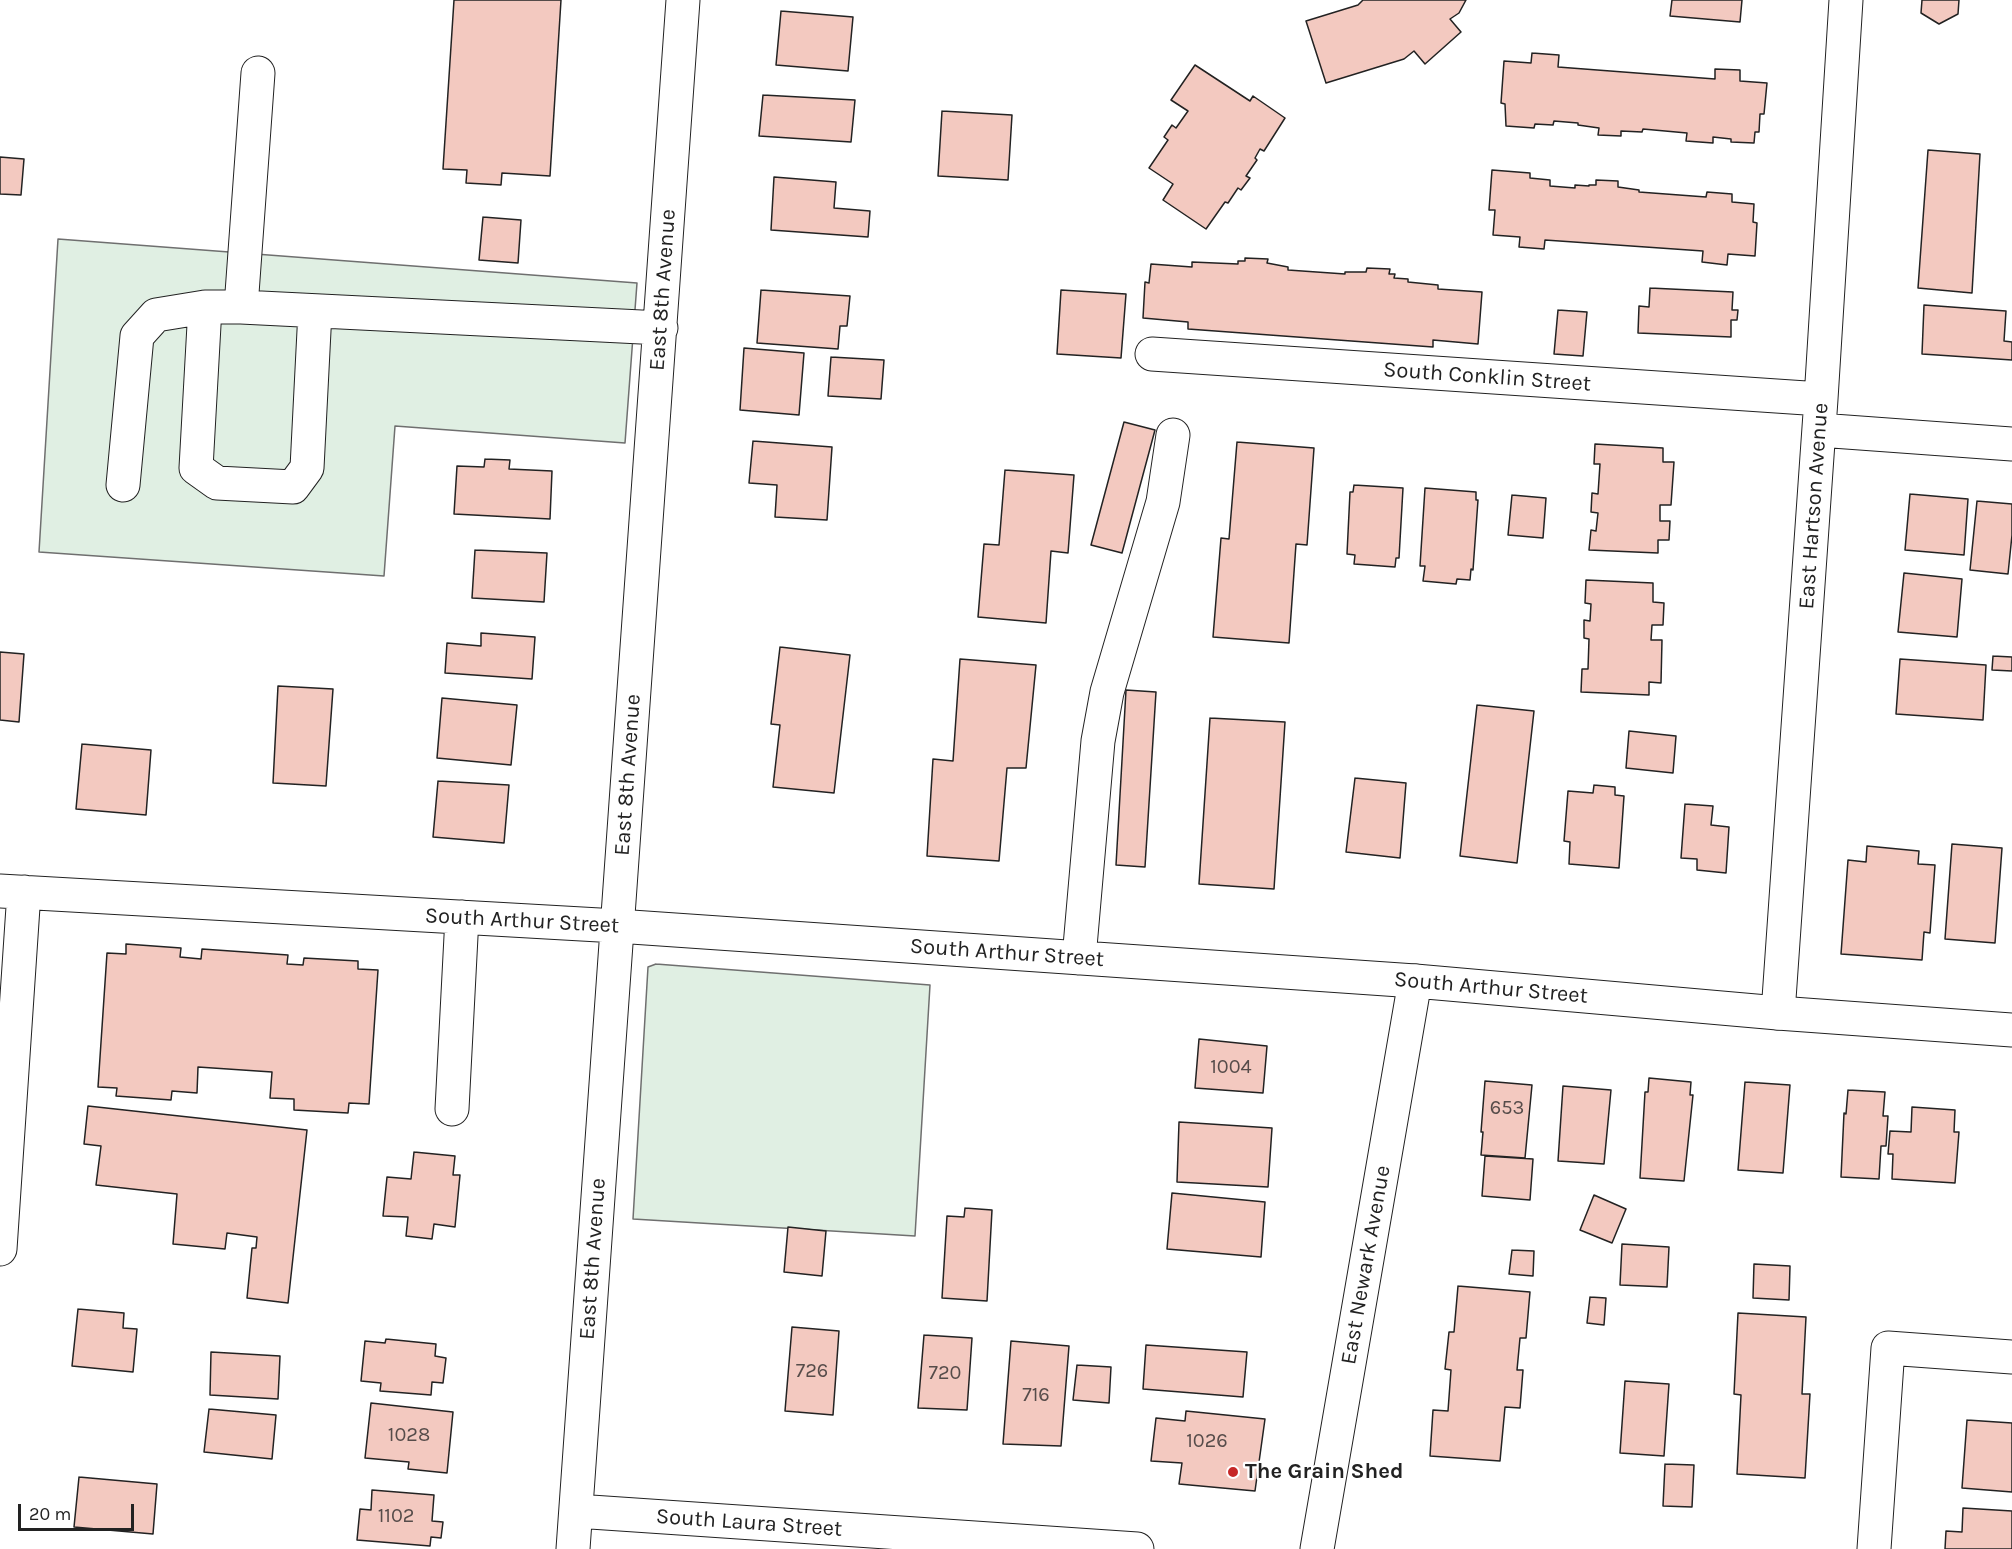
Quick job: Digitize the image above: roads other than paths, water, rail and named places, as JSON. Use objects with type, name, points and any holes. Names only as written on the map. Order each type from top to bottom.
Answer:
[{"type":"street","name":"East 8th Avenue","points":[[573,1549],[683,0]]},
{"type":"street","name":"East Hartson Avenue","points":[[1779,1013],[1846,0]]},
{"type":"street","points":[[241,307],[258,73]]},
{"type":"street","points":[[123,485],[137,336],[156,315],[205,307],[241,307],[661,328]]},
{"type":"street","points":[[205,307],[196,468],[217,483],[293,488],[307,468],[315,311]]},
{"type":"street","name":"South Conklin Street","points":[[1152,354],[1820,414],[2012,444]]},
{"type":"street","points":[[1079,958],[1098,741],[1107,692],[1163,502],[1173,435]]},
{"type":"street","points":[[0,1249],[12,891]]},
{"type":"street","name":"South Arthur Street","points":[[12,891],[617,926],[1415,981],[1779,1013],[2012,1030]]},
{"type":"street","points":[[452,1109],[462,917]]},
{"type":"street","name":"East Newark Avenue","points":[[1317,1549],[1415,981]]},
{"type":"street","points":[[1874,1549],[1888,1348],[2012,1357]]},
{"type":"street","name":"South Laura Street","points":[[576,1511],[1137,1549]]},
{"type":"place","name":"The Grain Shed","points":[[1233,1472]]}]
